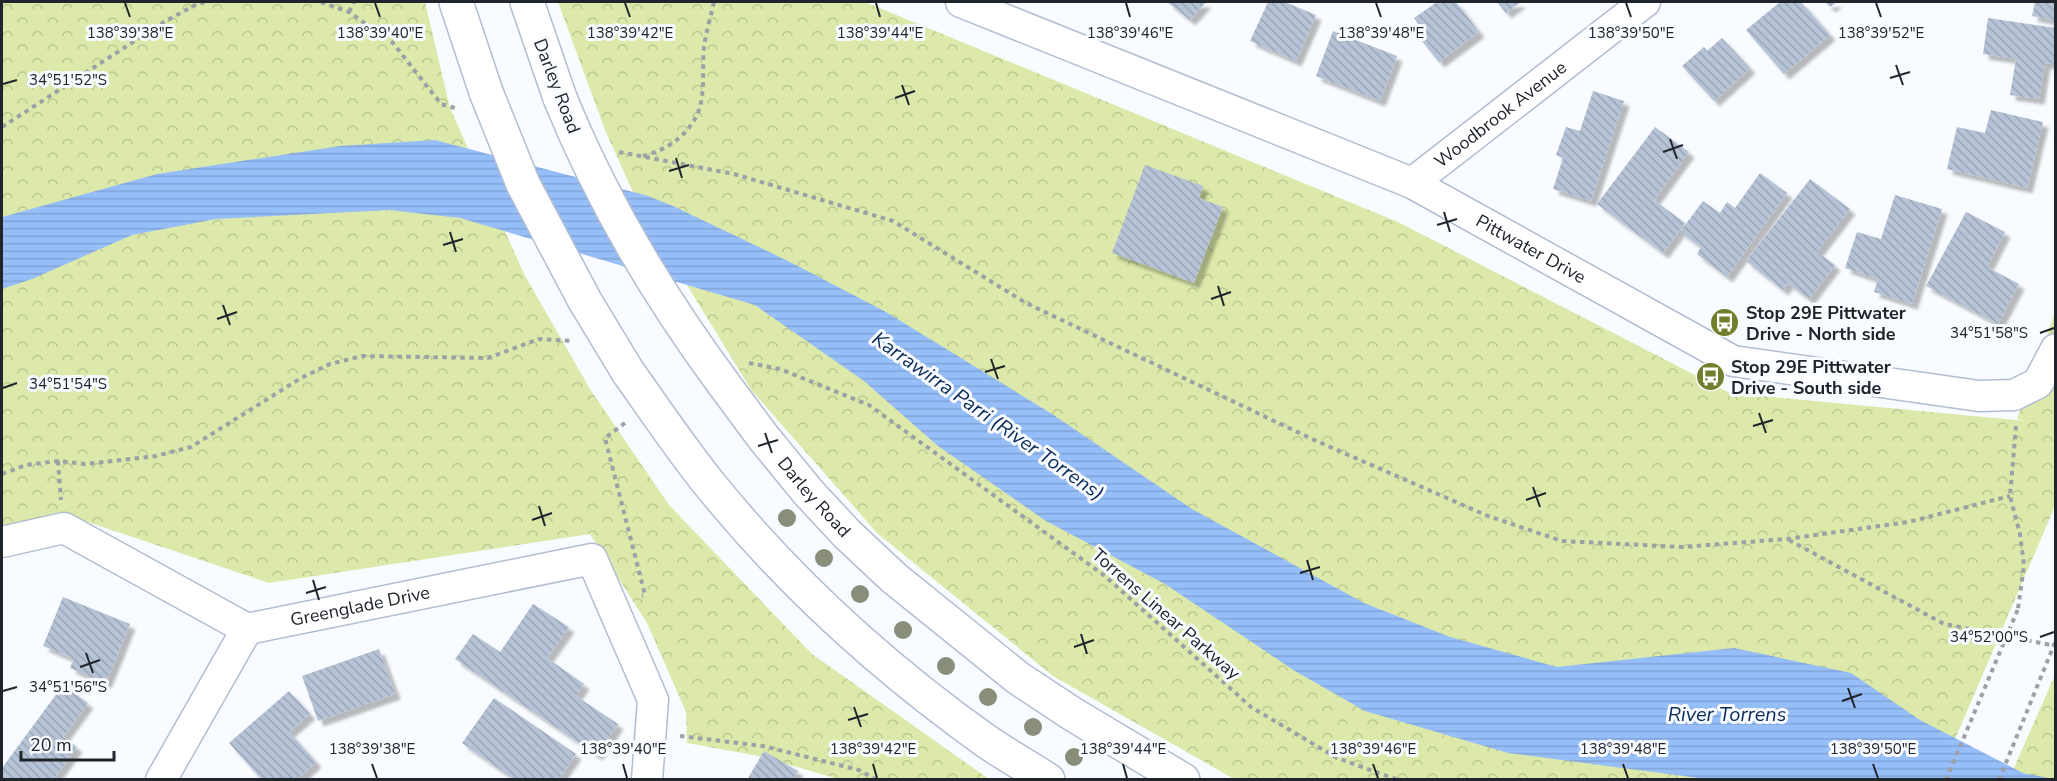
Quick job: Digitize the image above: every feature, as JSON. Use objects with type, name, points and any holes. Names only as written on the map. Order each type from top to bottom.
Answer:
[{"type":"main road","points":[[456,2],[486,92],[523,184],[585,302],[628,372],[710,485],[763,546],[870,649],[988,742],[1048,780]]},
{"type":"main road","name":"Darley Road","points":[[526,2],[560,98],[578,140],[622,227],[671,308],[723,383],[808,492],[847,534],[894,578],[1018,678],[1074,715],[1183,780]]},
{"type":"street","name":"Pittwater Drive","points":[[961,2],[1412,183],[1733,361],[1979,396],[2014,395]]},
{"type":"street","name":"Woodbrook Avenue","points":[[1412,183],[1645,2]]},
{"type":"street","points":[[2014,395],[2038,383],[2055,349]]},
{"type":"street","points":[[2,542],[64,528],[247,629],[161,780]]},
{"type":"street","name":"Greenglade Drive","points":[[247,629],[592,559],[653,700],[650,735]]},
{"type":"street","points":[[647,780],[650,735]]},
{"type":"path","points":[[2,127],[164,22],[197,4],[206,2]]},
{"type":"path","points":[[321,2],[350,12],[393,43],[441,104]]},
{"type":"path","points":[[350,12],[354,2]]},
{"type":"path","points":[[714,2],[704,46],[700,107],[692,124],[677,141],[660,152],[639,157],[734,174],[893,221],[1026,303],[1312,439],[1488,516],[1562,541],[1682,547],[1787,539],[1908,522],[2010,496]]},
{"type":"path","points":[[2,474],[26,465],[58,461],[85,464],[156,456],[190,447],[301,378],[330,364],[362,356],[488,358],[539,339]]},
{"type":"path","points":[[1946,780],[2018,609],[2024,565],[2020,534],[2010,496],[2017,419],[2014,395]]},
{"type":"path","points":[[613,606],[645,595],[605,438],[651,405]]},
{"type":"path","name":"Torrens Linear Parkway","points":[[869,405],[1105,576],[1251,707],[1337,758],[1398,780]]},
{"type":"path","points":[[58,461],[64,528]]},
{"type":"path","points":[[1787,539],[1944,624],[2055,646]]},
{"type":"path","points":[[1999,780],[2055,640]]},
{"type":"path","points":[[650,735],[692,737],[763,746],[859,770],[878,780]]},
{"type":"green space","points":[[2,2],[425,2],[450,108],[524,274],[590,389],[669,505],[812,654],[989,779],[838,779],[759,756],[687,743],[686,712],[647,623],[590,534],[269,583],[67,515],[2,529]]},
{"type":"green space","points":[[558,2],[865,2],[1398,222],[1730,393],[2026,421],[2017,419],[2055,312],[2055,506],[1938,779],[1234,779],[1053,676],[878,534],[752,391],[642,212],[605,130]]},
{"type":"green space","points":[[2055,675],[2055,779],[2009,779]]},
{"type":"water","name":"River Torrens","points":[[435,140],[648,196],[790,262],[886,312],[1052,414],[1192,509],[1364,603],[1450,637],[1557,667],[1734,648],[1851,673],[1920,720],[2023,773],[2054,779],[1707,779],[1508,753],[1365,711],[1295,671],[1165,584],[1046,521],[938,446],[864,381],[755,305],[460,218],[389,210],[216,219],[132,235],[32,279],[2,289],[2,217],[157,174],[340,146]]},
{"type":"building","points":[[1167,2],[1206,2],[1190,20]]},
{"type":"building","points":[[1268,2],[1285,2],[1316,15],[1296,61],[1250,41]]},
{"type":"building","points":[[1437,2],[1456,2],[1479,32],[1439,62],[1421,40],[1427,36],[1414,18]]},
{"type":"building","points":[[1497,2],[1521,2],[1506,13]]},
{"type":"building","points":[[1780,2],[1801,2],[1830,35],[1784,74],[1746,30]]},
{"type":"building","points":[[1825,2],[1837,2],[1830,7]]},
{"type":"building","points":[[2035,2],[2056,2],[2056,21],[2032,16]]},
{"type":"building","points":[[1988,18],[2056,28],[2056,64],[2045,63],[2039,99],[2010,95],[2016,59],[1983,54]]},
{"type":"building","points":[[1333,31],[1397,56],[1380,101],[1316,76]]},
{"type":"building","points":[[1722,38],[1750,68],[1714,101],[1682,66],[1704,47],[1707,51]]},
{"type":"building","points":[[1593,91],[1624,101],[1591,201],[1553,189],[1563,158],[1556,155],[1566,127],[1580,131]]},
{"type":"building","points":[[1991,110],[2043,122],[2027,188],[1947,169],[1957,127],[1985,133]]},
{"type":"building","points":[[1655,127],[1689,152],[1654,200],[1685,223],[1663,253],[1597,204]]},
{"type":"building","points":[[1145,165],[1203,186],[1199,198],[1223,207],[1194,283],[1112,253]]},
{"type":"building","points":[[1760,173],[1787,193],[1727,277],[1697,254],[1701,247],[1680,232],[1703,201],[1720,213],[1727,202],[1735,208]]},
{"type":"building","points":[[1810,179],[1850,209],[1817,252],[1835,265],[1809,299],[1788,283],[1783,290],[1746,261]]},
{"type":"building","points":[[1895,195],[1942,209],[1912,304],[1874,292],[1878,279],[1845,268],[1857,232],[1881,239]]},
{"type":"building","points":[[1966,212],[2005,232],[1987,267],[2019,284],[1998,324],[1926,286]]},
{"type":"building","points":[[63,597],[130,624],[106,683],[70,668],[74,659],[43,646]]},
{"type":"building","points":[[533,604],[569,627],[547,658],[584,684],[576,696],[618,724],[597,755],[455,659],[473,634],[500,652]]},
{"type":"building","points":[[379,649],[395,694],[318,721],[302,676]]},
{"type":"building","points":[[63,685],[88,703],[63,737],[77,747],[53,780],[6,780],[2,776],[2,768]]},
{"type":"building","points":[[289,691],[310,714],[289,732],[316,762],[297,780],[262,780],[229,743]]},
{"type":"building","points":[[494,698],[576,754],[558,780],[515,780],[462,743]]},
{"type":"building","points":[[764,751],[798,771],[793,780],[747,780]]},
{"type":"place","name":"Stop 29E Pittwater Drive - North side","points":[[1725,323]]},
{"type":"place","name":"Stop 29E Pittwater Drive - South side","points":[[1710,377]]},
{"type":"water label","name":"Karrawirra Parri (River Torrens)","points":[[988,416]]}]
